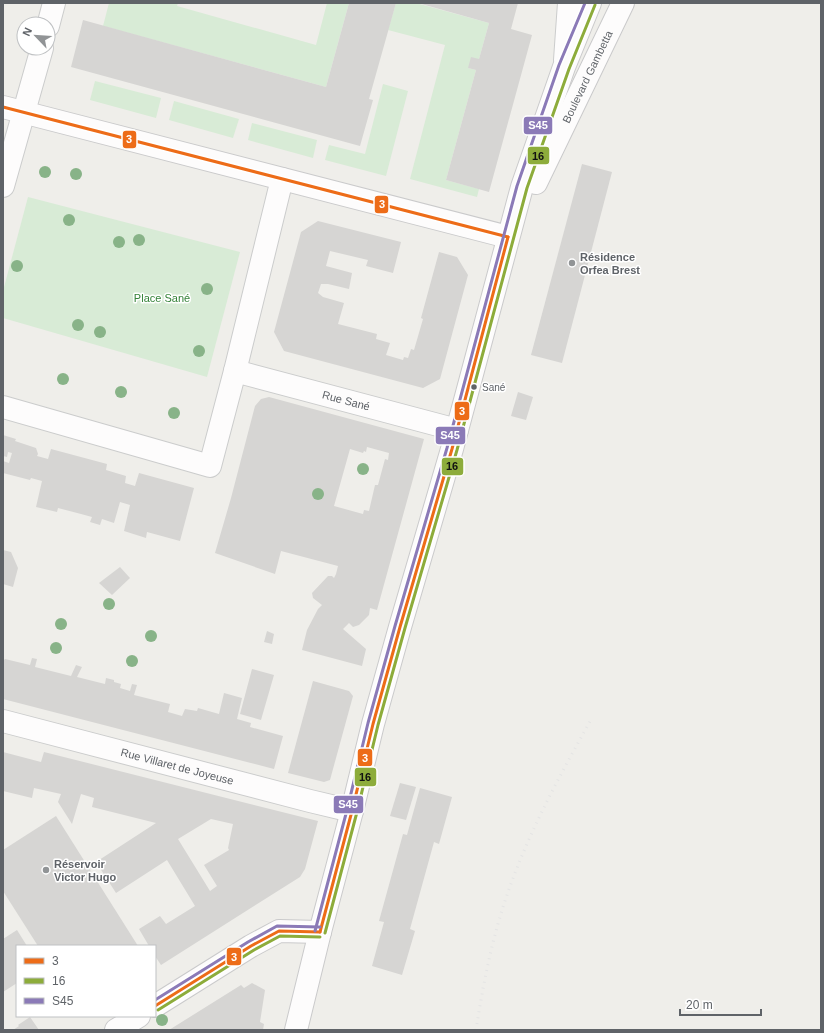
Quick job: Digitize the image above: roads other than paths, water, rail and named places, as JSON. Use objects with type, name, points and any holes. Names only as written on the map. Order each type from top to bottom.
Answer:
[{"type":"street","points":[[51,16],[54,3]]},
{"type":"street","points":[[564,67],[569,3]]},
{"type":"street","name":"Boulevard Gambetta","points":[[296,1030],[373,724],[457,430],[522,187],[564,67],[590,3]]},
{"type":"street","name":"Boulevard Gambetta","points":[[508,237],[532,191],[623,3]]},
{"type":"street","points":[[3,186],[13,109],[38,56]]},
{"type":"street","points":[[13,109],[508,237]]},
{"type":"street","points":[[3,407],[210,466],[282,179]]},
{"type":"street","name":"Rue Sané","points":[[235,371],[457,430]]},
{"type":"street","name":"Rue Villaret de Joyeuse","points":[[3,721],[352,811]]},
{"type":"street","points":[[156,1005],[251,946],[279,931],[320,932]]},
{"type":"street","points":[[116,1030],[137,1017]]},
{"type":"railway","points":[[476,1030],[483,987],[496,931],[518,865],[540,815],[592,718]]},
{"type":"place","name":"Résidence Orfea Brest","points":[[572,263]]},
{"type":"place","name":"Sané","points":[[474,387]]},
{"type":"place","name":"Réservoir Victor Hugo","points":[[46,870]]},
{"type":"park label","name":"Place Sané","points":[[162,298]]}]
